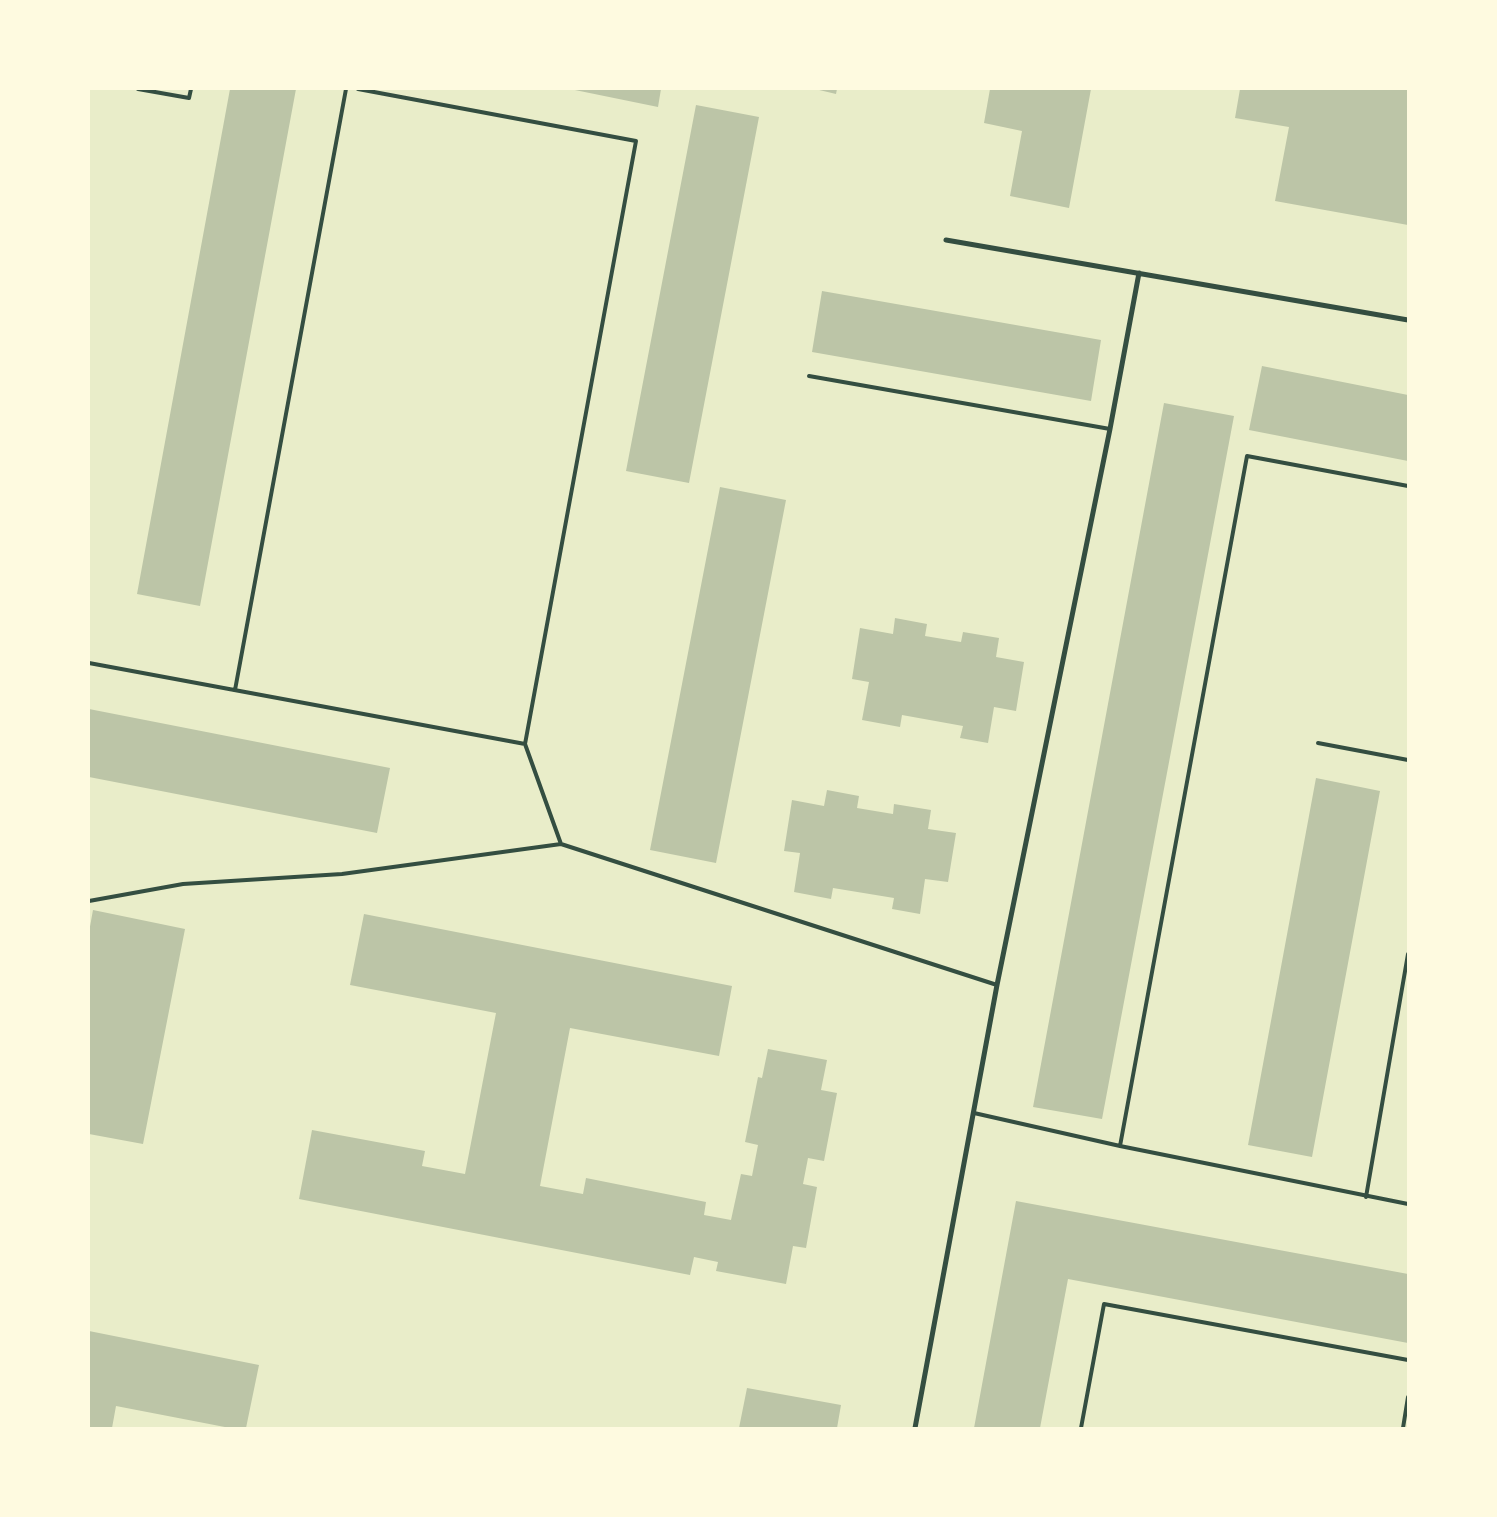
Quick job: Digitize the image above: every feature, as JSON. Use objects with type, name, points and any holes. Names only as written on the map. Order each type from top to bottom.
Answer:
[{"type":"street","points":[[946,240],[1408,320]]},
{"type":"street","points":[[915,1428],[997,985],[1110,429],[1139,273]]},
{"type":"lane","points":[[138,89],[190,98],[191,89]]},
{"type":"lane","points":[[235,690],[346,89]]},
{"type":"lane","points":[[358,89],[636,141],[525,744],[561,844]]},
{"type":"lane","points":[[809,376],[1110,429]]},
{"type":"lane","points":[[1120,1146],[1247,456],[1408,486]]},
{"type":"lane","points":[[89,663],[525,744]]},
{"type":"lane","points":[[1318,743],[1408,760]]},
{"type":"lane","points":[[89,901],[184,884],[342,874],[561,844],[997,985]]},
{"type":"lane","points":[[1366,1197],[1408,954]]},
{"type":"lane","points":[[974,1113],[1120,1146],[1408,1204]]},
{"type":"lane","points":[[1081,1428],[1104,1304],[1408,1360]]},
{"type":"lane","points":[[1403,1428],[1408,1397]]},
{"type":"building","points":[[230,89],[296,89],[200,606],[137,594]]},
{"type":"building","points":[[570,89],[661,89],[658,107]]},
{"type":"building","points":[[815,89],[837,89],[836,94]]},
{"type":"building","points":[[990,89],[1091,89],[1069,208],[1010,196],[1022,131],[984,123]]},
{"type":"building","points":[[1240,89],[1408,89],[1408,225],[1275,201],[1289,127],[1235,118]]},
{"type":"building","points":[[696,105],[759,117],[689,483],[626,471]]},
{"type":"building","points":[[822,291],[1101,340],[1091,401],[812,352]]},
{"type":"building","points":[[1262,366],[1408,395],[1408,461],[1249,430]]},
{"type":"building","points":[[1164,403],[1234,416],[1102,1119],[1033,1107]]},
{"type":"building","points":[[720,487],[786,500],[716,863],[650,850]]},
{"type":"building","points":[[895,618],[927,624],[925,636],[961,642],[963,632],[999,638],[996,657],[1024,662],[1016,711],[994,707],[988,743],[960,738],[963,726],[902,715],[900,727],[862,720],[869,682],[852,679],[860,628],[893,634]]},
{"type":"building","points":[[89,709],[390,768],[377,833],[89,777]]},
{"type":"building","points":[[1316,778],[1380,791],[1312,1157],[1248,1145]]},
{"type":"building","points":[[827,790],[859,796],[857,808],[893,814],[894,804],[931,810],[928,829],[956,833],[948,882],[925,879],[920,914],[892,909],[894,898],[833,888],[831,899],[794,892],[800,853],[784,851],[792,800],[824,806]]},
{"type":"building","points":[[93,910],[185,929],[143,1144],[89,1134],[89,932]]},
{"type":"building","points":[[364,914],[732,986],[719,1056],[570,1028],[540,1186],[583,1194],[586,1178],[706,1202],[704,1215],[731,1220],[741,1174],[752,1176],[758,1145],[745,1142],[758,1077],[762,1078],[768,1049],[827,1060],[821,1090],[837,1093],[824,1161],[808,1158],[803,1184],[817,1187],[806,1248],[793,1246],[786,1284],[716,1271],[718,1262],[694,1257],[690,1275],[299,1199],[312,1130],[425,1151],[422,1166],[465,1174],[496,1013],[350,985]]},
{"type":"building","points":[[1016,1201],[1408,1274],[1408,1343],[1068,1279],[1040,1428],[974,1428]]},
{"type":"building","points":[[89,1331],[259,1365],[246,1428],[230,1428],[116,1406],[112,1428],[89,1428]]},
{"type":"building","points":[[747,1388],[841,1405],[837,1428],[739,1428]]}]
